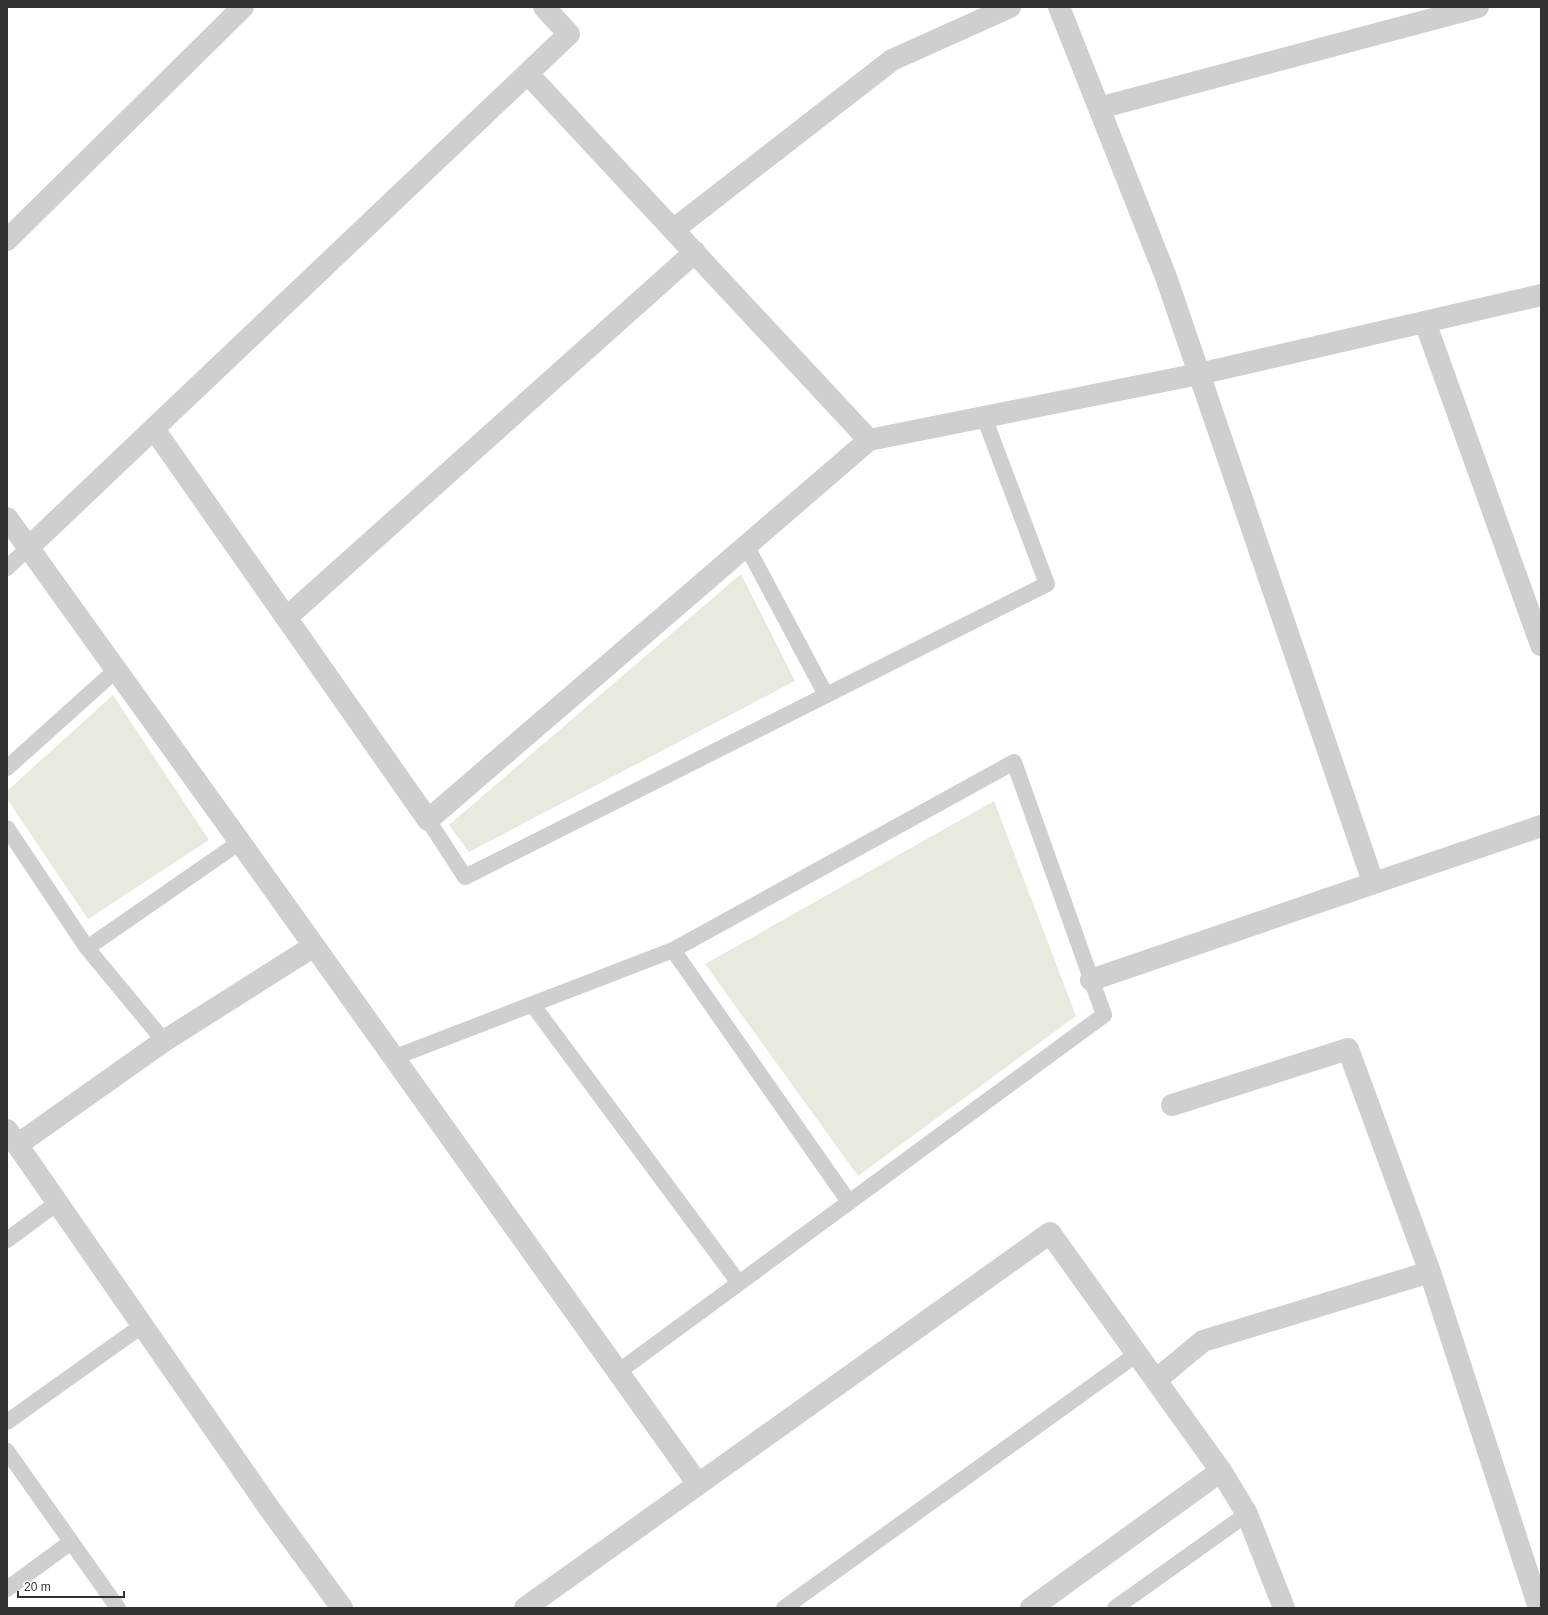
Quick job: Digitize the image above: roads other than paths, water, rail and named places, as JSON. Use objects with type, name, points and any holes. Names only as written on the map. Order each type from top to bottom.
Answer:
[{"type":"street","points":[[7,240],[243,7]]},
{"type":"street","points":[[28,548],[569,34],[544,7]]},
{"type":"street","points":[[673,230],[892,60],[1010,7]]},
{"type":"street","points":[[1059,7],[1166,277],[1373,882]]},
{"type":"street","points":[[1099,108],[1478,7]]},
{"type":"street","points":[[528,74],[868,440]]},
{"type":"street","points":[[286,618],[694,252]]},
{"type":"street","points":[[154,429],[428,820],[868,440],[1199,374],[1541,295]]},
{"type":"street","points":[[1425,322],[1541,645]]},
{"type":"street","points":[[7,518],[698,1484]]},
{"type":"street","points":[[1091,980],[1373,882],[1541,826]]},
{"type":"street","points":[[314,946],[12,1137],[265,1501],[342,1608]]},
{"type":"street","points":[[1172,1105],[1348,1049],[1430,1272],[1539,1608]]},
{"type":"street","points":[[525,1608],[1050,1233],[1221,1471],[1247,1514],[1284,1608]]},
{"type":"street","points":[[1156,1380],[1203,1341],[1430,1272]]},
{"type":"street","points":[[1031,1608],[1221,1471]]},
{"type":"lane","points":[[428,820],[465,876],[1047,584],[984,417]]},
{"type":"lane","points":[[746,545],[826,695]]},
{"type":"lane","points":[[7,568],[28,548]]},
{"type":"lane","points":[[7,768],[116,670]]},
{"type":"lane","points":[[393,1058],[673,950],[1014,762],[1104,1015],[618,1372]]},
{"type":"lane","points":[[7,828],[87,948],[164,1041]]},
{"type":"lane","points":[[87,948],[240,842]]},
{"type":"lane","points":[[673,950],[849,1202]]},
{"type":"lane","points":[[532,1004],[739,1283]]},
{"type":"lane","points":[[7,1240],[57,1203]]},
{"type":"lane","points":[[7,1422],[142,1325]]},
{"type":"lane","points":[[784,1608],[1137,1354]]},
{"type":"lane","points":[[7,1451],[118,1608]]},
{"type":"lane","points":[[1115,1608],[1247,1514]]},
{"type":"lane","points":[[7,1589],[71,1542]]}]
